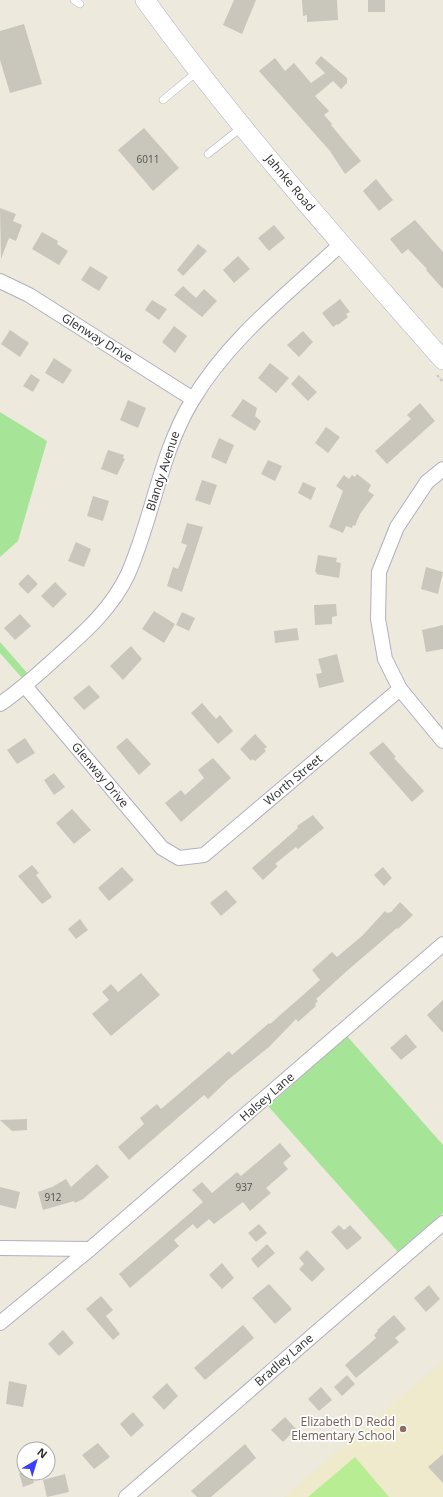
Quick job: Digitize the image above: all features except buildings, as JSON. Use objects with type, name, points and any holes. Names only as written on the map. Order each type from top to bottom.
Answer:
[{"type":"main road","name":"Jahnke Road","points":[[145,0],[198,71],[243,127],[341,244],[443,360]]},
{"type":"street","name":"Blandy Avenue","points":[[0,704],[25,686],[96,622],[108,607],[121,586],[138,549],[172,439],[192,399],[230,348],[341,244]]},
{"type":"street","name":"Glenway Drive","points":[[0,281],[29,295],[192,399]]},
{"type":"street","points":[[443,468],[427,482],[397,527],[379,572],[378,619],[385,659],[400,689],[443,741]]},
{"type":"street","name":"Glenway Drive","points":[[25,686],[162,848],[179,858]]},
{"type":"street","name":"Worth Street","points":[[179,858],[204,855],[400,689]]},
{"type":"street","name":"Halsey Lane","points":[[0,1323],[90,1249],[443,944]]},
{"type":"street","name":"Bradley Lane","points":[[126,1497],[443,1223]]},
{"type":"street","points":[[0,1248],[90,1249]]},
{"type":"lane","points":[[163,100],[198,71]]},
{"type":"lane","points":[[208,154],[243,127]]},
{"type":"shaded area","name":"Elizabeth D Redd Elementary School","points":[[443,1361],[443,1497],[284,1497]]},
{"type":"green space","points":[[0,412],[47,441],[18,541],[0,557]]},
{"type":"green space","points":[[0,642],[28,674],[23,679],[0,653]]},
{"type":"green space","points":[[347,1036],[443,1145],[443,1213],[398,1252],[268,1106]]},
{"type":"green space","points":[[355,1457],[389,1497],[308,1497]]},
{"type":"place","name":"Elizabeth D Redd Elementary School","points":[[403,1429]]}]
